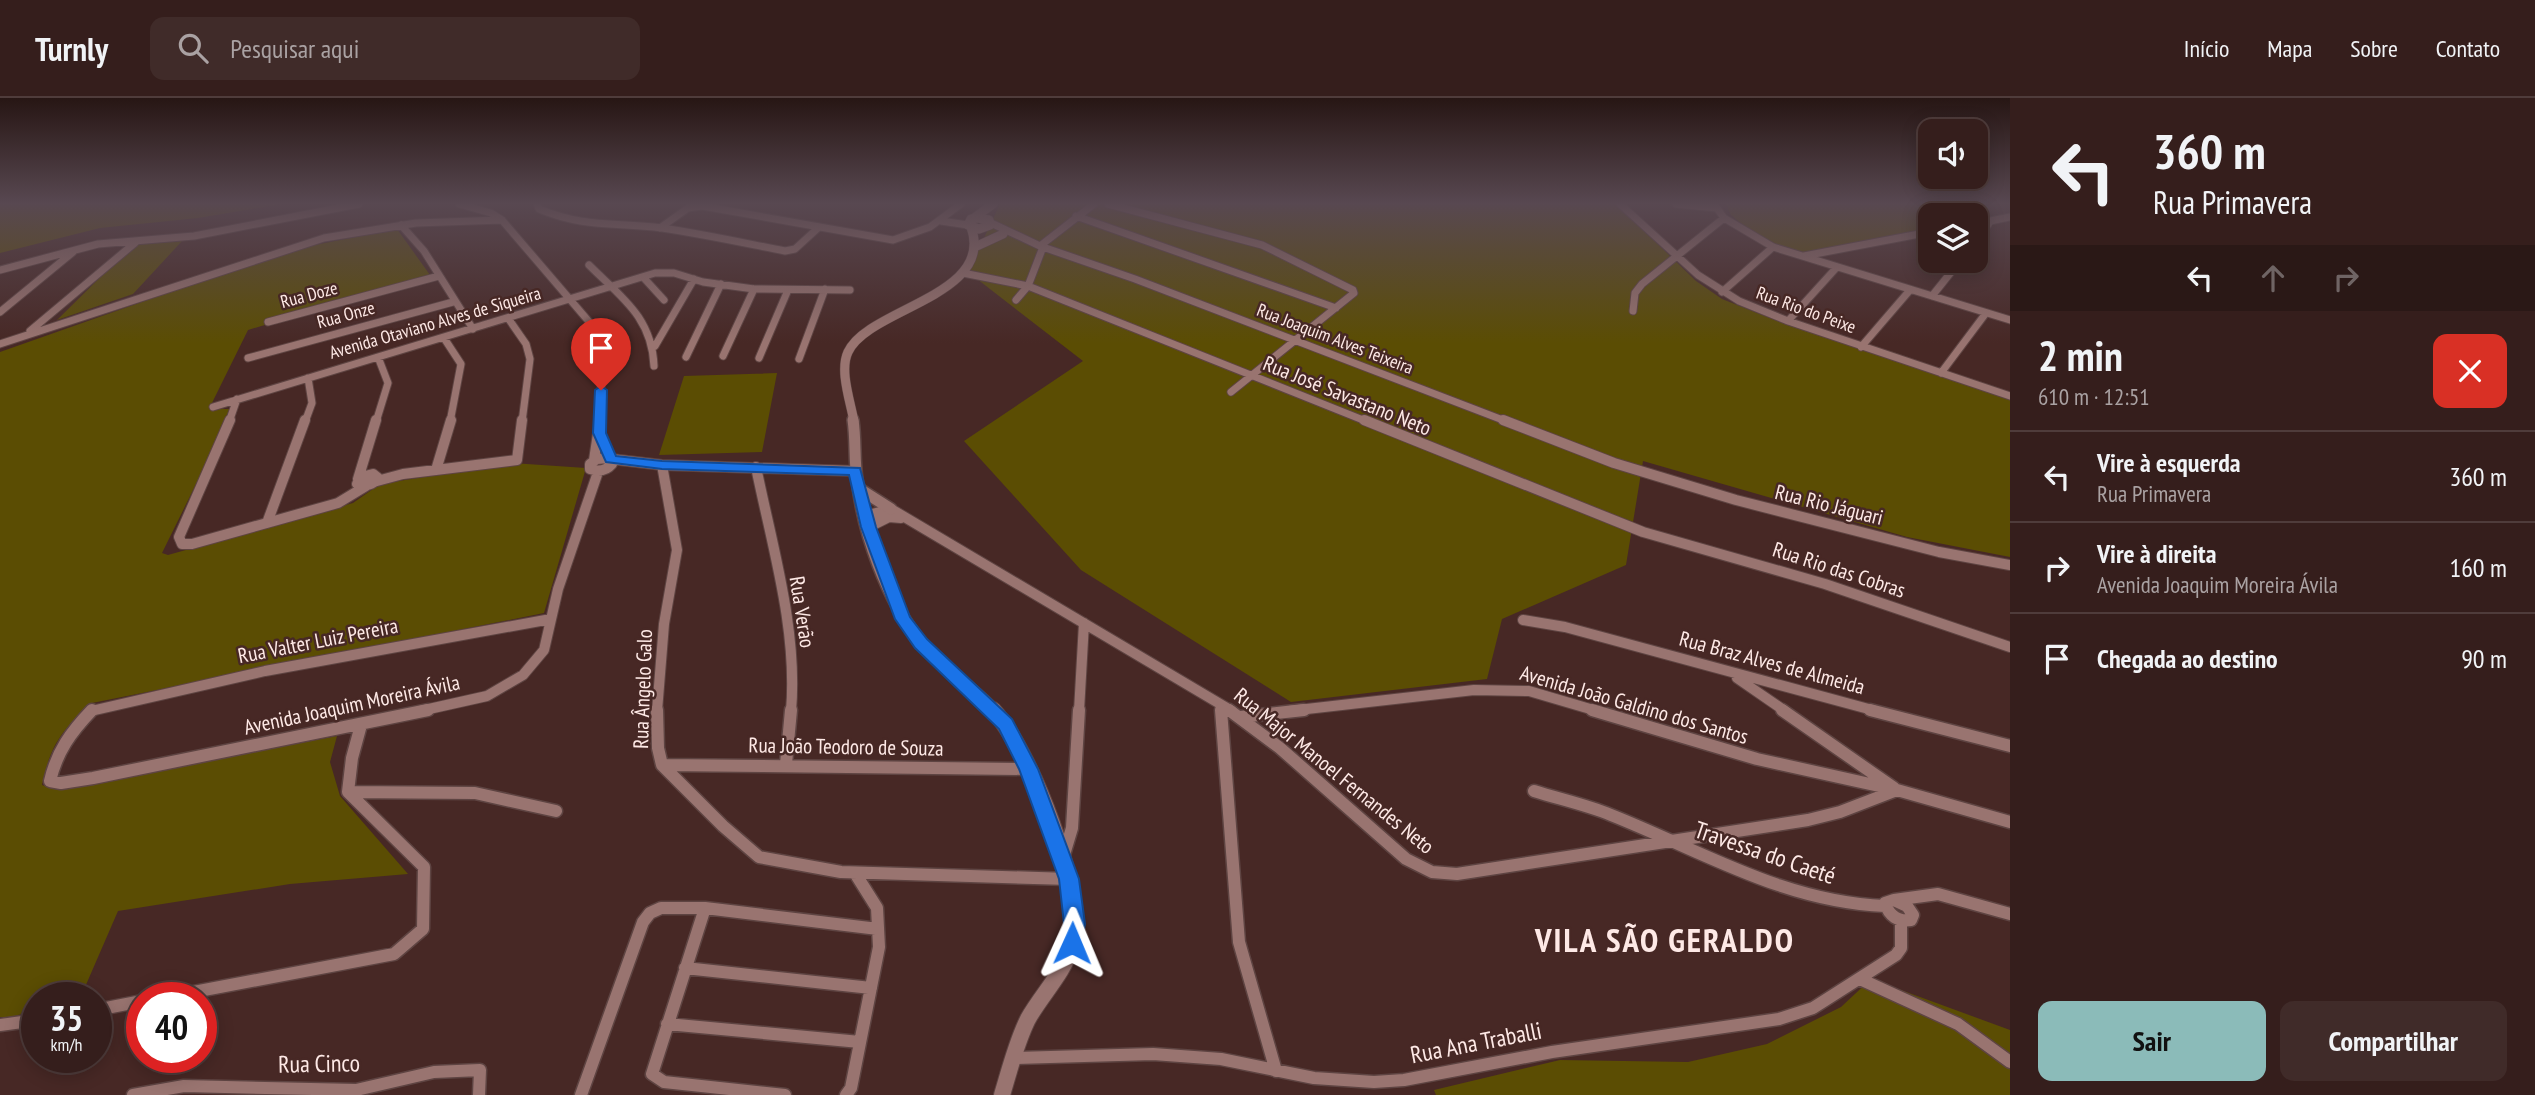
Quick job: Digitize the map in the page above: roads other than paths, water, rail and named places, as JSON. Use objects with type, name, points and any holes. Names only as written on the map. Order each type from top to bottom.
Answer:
[{"type":"street","points":[[0,270],[74,251]]},
{"type":"street","points":[[0,312],[75,251]]},
{"type":"street","points":[[23,336],[125,251]]},
{"type":"street","points":[[0,344],[284,251]]},
{"type":"street","points":[[424,251],[453,302],[473,329]]},
{"type":"street","name":"Avenida Joaquim Moreira Ávila","points":[[93,709],[72,731],[56,756],[50,780],[61,783],[82,780],[361,725],[487,696],[523,675],[544,650],[573,542],[603,463],[600,433],[600,338],[572,300],[529,251]]},
{"type":"street","points":[[974,251],[963,273],[951,285],[865,334],[848,352],[845,360],[855,428],[855,471],[858,488],[867,522],[903,619],[921,643],[1001,718],[1013,736],[1069,879],[1075,924],[1072,943],[1059,972],[1029,1016],[1002,1095]]},
{"type":"street","points":[[1016,300],[1028,286],[1040,251]]},
{"type":"street","name":"Rua Joaquim Alves Teixeira","points":[[1053,251],[1642,472]]},
{"type":"street","points":[[1174,251],[1336,308]]},
{"type":"street","points":[[1231,392],[1354,293],[1349,287],[1273,251]]},
{"type":"street","name":"Rua Rio do Peixe","points":[[1670,251],[1723,292],[1787,321],[2010,396]]},
{"type":"street","points":[[1633,311],[1637,289],[1681,251]]},
{"type":"street","points":[[1723,292],[1769,251]]},
{"type":"street","points":[[1783,251],[2010,320]]},
{"type":"street","points":[[1802,257],[1835,251]]},
{"type":"street","points":[[45,258],[61,262]]},
{"type":"street","points":[[589,264],[643,320],[655,346]]},
{"type":"street","points":[[1787,321],[1837,267]]},
{"type":"street","name":"Avenida Otaviano Alves de Siqueira","points":[[213,407],[662,272],[754,289],[850,290]]},
{"type":"street","name":"Rua José Savastano Neto","points":[[963,273],[1028,286],[1654,535]]},
{"type":"street","points":[[1932,296],[1950,273]]},
{"type":"street","name":"Rua Doze","points":[[268,322],[439,275]]},
{"type":"street","points":[[643,277],[664,300]]},
{"type":"street","points":[[654,366],[655,346],[694,279]]},
{"type":"street","points":[[686,357],[721,284]]},
{"type":"street","points":[[723,356],[754,289]]},
{"type":"street","points":[[799,359],[825,289]]},
{"type":"street","points":[[759,358],[788,290]]},
{"type":"street","points":[[1861,346],[1910,290]]},
{"type":"street","name":"Rua Onze","points":[[248,358],[453,302]]},
{"type":"street","points":[[1941,373],[1986,313]]},
{"type":"street","points":[[237,399],[233,414],[179,537],[180,542],[186,545],[338,503],[374,477],[517,460],[530,359],[526,344],[508,318]]},
{"type":"street","points":[[46,319],[52,327]]},
{"type":"street","points":[[436,470],[452,416],[461,369],[461,364],[444,338]]},
{"type":"street","points":[[361,484],[388,383],[377,357]]},
{"type":"street","points":[[267,523],[312,403],[313,391],[308,378]]},
{"type":"street","name":"Avenida Joaquim Moreira Ávila","points":[[600,433],[603,463]]},
{"type":"street","points":[[366,460],[374,477]]},
{"type":"street","points":[[603,463],[855,471]]},
{"type":"street","name":"Rua Ângelo Galo","points":[[662,465],[677,550],[664,624],[657,708],[658,748],[663,765],[723,826],[759,857],[855,873],[1069,879]]},
{"type":"street","name":"Rua Verão","points":[[756,467],[787,624],[793,683],[786,764]]},
{"type":"street","name":"Rua Rio Jáguari","points":[[1642,472],[1736,500],[1939,552],[2010,565]]},
{"type":"street","points":[[858,488],[891,509],[867,522]]},
{"type":"street","name":"Rua Major Manoel Fernandes Neto","points":[[891,509],[1222,705],[1280,748],[1406,859],[1432,872],[1457,874],[1673,843],[1808,820],[1840,812],[1897,790]]},
{"type":"street","points":[[867,522],[889,517],[911,522]]},
{"type":"street","name":"Rua Rio das Cobras","points":[[1654,535],[1825,584],[2010,647]]},
{"type":"street","name":"Rua Valter Luiz Pereira","points":[[93,709],[265,671],[551,619]]},
{"type":"street","name":"Rua Braz Alves de Almeida","points":[[1523,620],[1566,627],[1732,674],[2010,746]]},
{"type":"street","points":[[1063,859],[1072,828],[1084,623]]},
{"type":"street","points":[[1732,674],[1897,790]]},
{"type":"street","name":"Avenida João Galdino dos Santos","points":[[1241,718],[1474,690],[1530,691],[1757,759],[1897,790],[2010,822]]},
{"type":"street","points":[[1222,705],[1239,942],[1276,1071]]},
{"type":"street","points":[[348,792],[352,758],[361,725]]},
{"type":"street","name":"Rua João Teodoro de Souza","points":[[663,765],[786,764],[1028,769]]},
{"type":"street","name":"Travessa do Caeté","points":[[1534,791],[1610,814],[1728,869],[1800,892],[1857,905],[1890,903],[1924,895],[1951,896],[2010,914]]},
{"type":"street","points":[[348,792],[475,793],[556,811]]},
{"type":"street","points":[[217,988],[394,954],[423,929],[424,867],[348,792]]},
{"type":"street","points":[[846,1095],[851,1088],[879,947],[877,908],[855,873]]},
{"type":"street","points":[[1890,903],[1892,916],[1907,916],[1924,895]]},
{"type":"street","points":[[581,1095],[643,922],[650,913],[661,908],[705,908],[878,929]]},
{"type":"street","points":[[705,908],[652,1074],[664,1082],[785,1095]]},
{"type":"street","name":"Rua Ana Traballi","points":[[1013,1058],[1153,1054],[1221,1059],[1314,1078],[1374,1082],[1404,1080],[1552,1052],[1768,1021],[1813,1008],[1896,955],[1901,948],[1907,916]]},
{"type":"street","points":[[685,968],[871,988]]},
{"type":"street","points":[[1860,979],[1944,1018],[1990,1046],[2010,1062]]},
{"type":"street","points":[[0,1026],[21,1023]]},
{"type":"street","points":[[667,1024],[860,1042]]},
{"type":"street","name":"Rua Cinco","points":[[133,1095],[184,1086],[356,1090],[434,1072],[480,1070],[479,1095]]},
{"type":"district","name":"VILA SÃO GERALDO","points":[[1665,940]]}]
